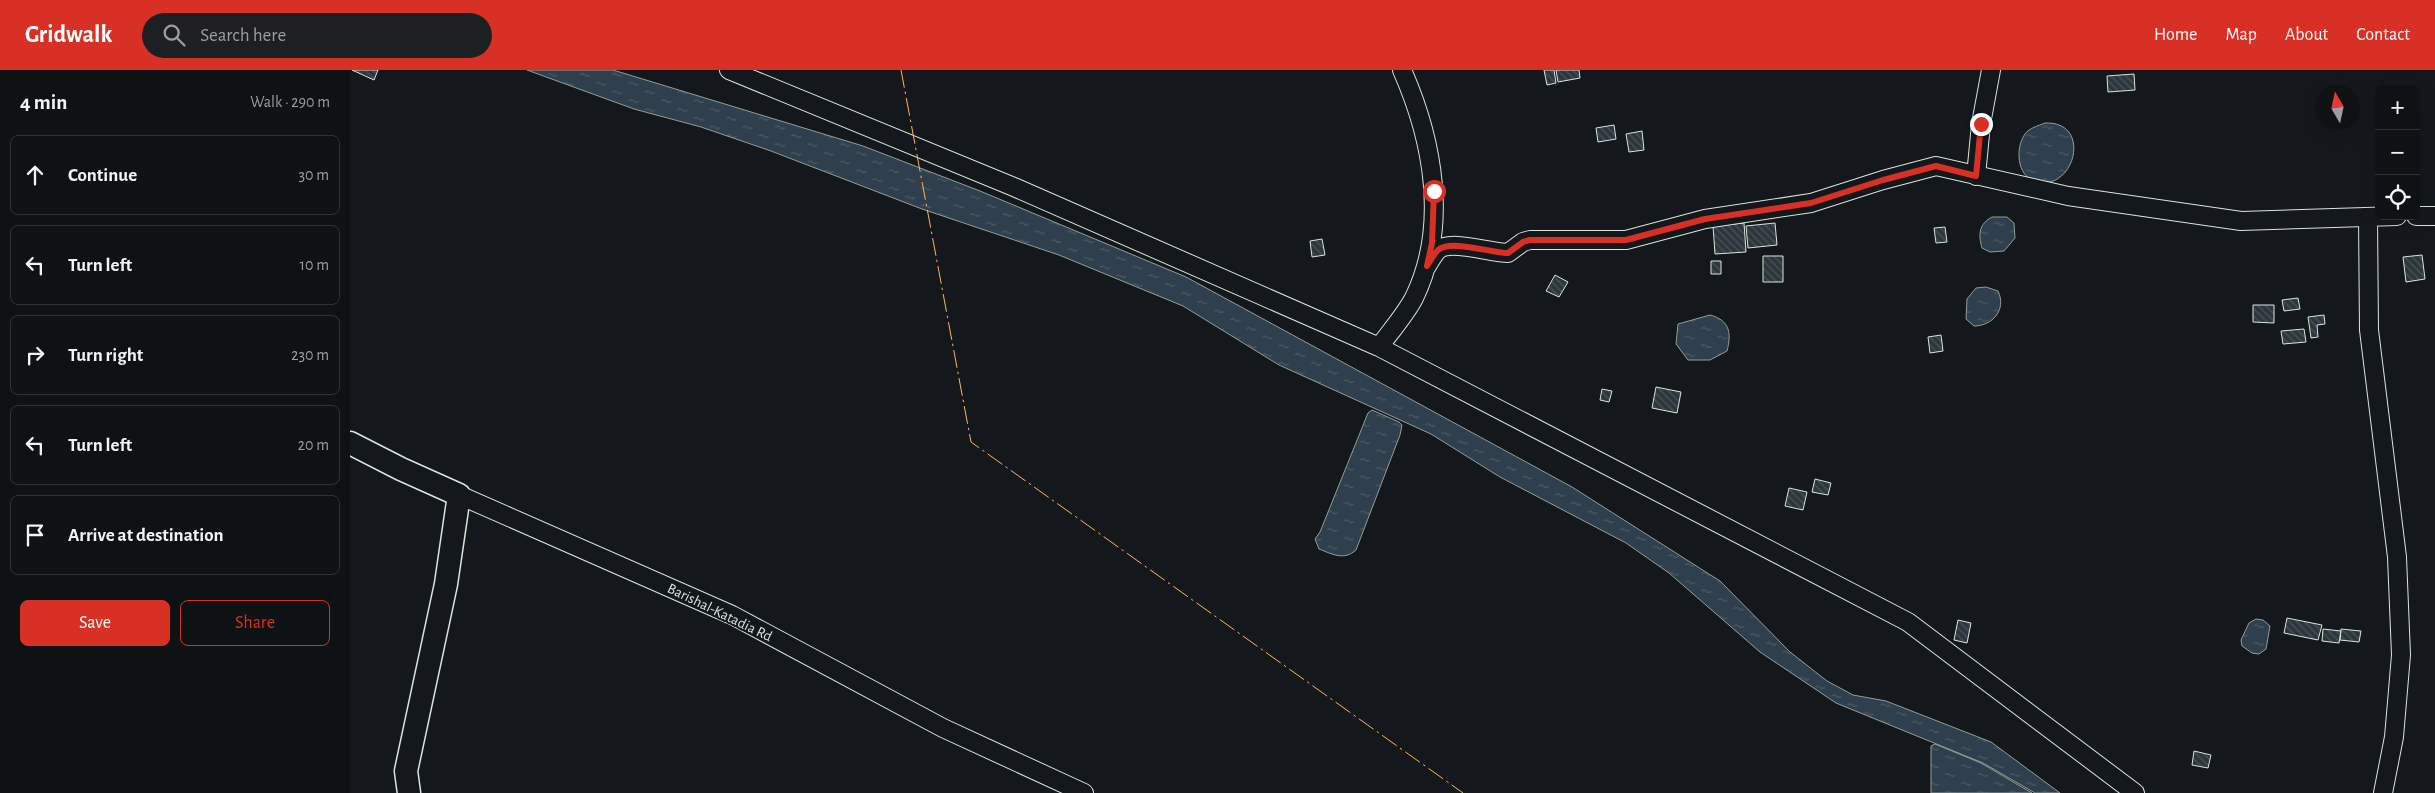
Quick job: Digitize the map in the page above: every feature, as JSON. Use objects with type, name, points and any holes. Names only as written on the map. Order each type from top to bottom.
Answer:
[{"type":"main road","name":"Barishal-Katadia Rd","points":[[350,443],[401,469],[459,495]]},
{"type":"main road","points":[[409,793],[406,771],[446,584],[459,495]]},
{"type":"street","points":[[729,70],[1014,187],[1379,348],[1908,622],[2135,793]]},
{"type":"street","points":[[1379,348],[1413,299],[1427,266],[1432,243],[1434,191],[1429,157],[1421,123],[1402,70]]},
{"type":"street","points":[[1976,176],[1981,124],[1991,70]]},
{"type":"street","points":[[1427,266],[1438,250],[1445,247],[1455,246],[1508,253],[1523,242],[1530,240],[1626,240],[1705,219],[1811,203],[1883,180],[1936,166],[2068,196],[2241,221],[2375,217]]},
{"type":"street","points":[[2420,216],[2435,216]]},
{"type":"street","points":[[2368,217],[2369,330],[2397,557],[2401,655],[2394,737],[2383,793]]},
{"type":"street","name":"Barishal-Katadia Rd","points":[[459,495],[732,616],[943,728],[1084,793]]},
{"type":"water","points":[[527,70],[613,70],[863,146],[980,191],[1186,277],[1572,487],[1720,581],[1790,652],[1827,681],[1853,695],[1886,701],[1991,742],[2060,793],[2035,793],[1983,763],[1836,703],[1760,652],[1669,573],[1626,543],[1500,477],[1431,434],[1279,365],[1183,306],[1059,255],[922,209],[771,151],[701,127],[634,109]]},
{"type":"water","points":[[2045,123],[2060,125],[2070,133],[2074,144],[2073,156],[2068,168],[2059,178],[2048,182],[2034,181],[2028,178],[2019,160],[2020,146],[2027,132]]},
{"type":"water","points":[[1992,217],[2007,217],[2014,223],[2015,238],[2004,251],[1990,252],[1982,248],[1980,238],[1982,226]]},
{"type":"water","points":[[1986,287],[1998,291],[2001,304],[1996,316],[1992,320],[1974,326],[1966,319],[1967,299],[1976,288]]},
{"type":"water","points":[[1710,315],[1721,320],[1728,328],[1727,351],[1710,360],[1688,360],[1676,344],[1678,324]]},
{"type":"water","points":[[1372,410],[1399,422],[1402,425],[1400,435],[1356,550],[1342,556],[1333,554],[1319,549],[1315,539],[1320,532],[1368,413]]},
{"type":"water","points":[[2256,619],[2263,620],[2270,626],[2266,649],[2259,654],[2252,653],[2242,646],[2241,640],[2249,623]]},
{"type":"water","points":[[1935,744],[1981,763],[2032,793],[1931,793],[1931,746]]},
{"type":"building","points":[[352,70],[378,70],[374,80]]},
{"type":"building","points":[[1544,70],[1554,70],[1556,83],[1547,85]]},
{"type":"building","points":[[1556,70],[1579,70],[1580,78],[1558,82]]},
{"type":"building","points":[[2134,74],[2135,90],[2108,92],[2107,76]]},
{"type":"building","points":[[1614,125],[1616,139],[1598,142],[1596,128]]},
{"type":"building","points":[[1642,131],[1644,150],[1629,152],[1626,134]]},
{"type":"building","points":[[1744,223],[1746,252],[1715,254],[1713,226]]},
{"type":"building","points":[[1775,223],[1777,245],[1748,248],[1746,226]]},
{"type":"building","points":[[1945,227],[1947,242],[1936,243],[1934,228]]},
{"type":"building","points":[[1322,239],[1325,255],[1312,257],[1310,241]]},
{"type":"building","points":[[2422,255],[2425,279],[2406,282],[2403,257]]},
{"type":"building","points":[[1763,256],[1783,256],[1783,282],[1763,282]]},
{"type":"building","points":[[1711,261],[1721,261],[1721,274],[1711,274]]},
{"type":"building","points":[[1555,275],[1568,282],[1559,297],[1546,291]]},
{"type":"building","points":[[2298,298],[2300,309],[2284,311],[2282,300]]},
{"type":"building","points":[[2253,305],[2274,305],[2274,323],[2253,322]]},
{"type":"building","points":[[2324,315],[2325,324],[2317,325],[2318,337],[2311,338],[2308,317]]},
{"type":"building","points":[[2304,329],[2306,342],[2283,344],[2281,331]]},
{"type":"building","points":[[1941,335],[1943,351],[1930,353],[1928,337]]},
{"type":"building","points":[[1656,387],[1681,392],[1677,413],[1652,408]]},
{"type":"building","points":[[1602,389],[1612,391],[1609,402],[1600,400]]},
{"type":"building","points":[[1815,479],[1831,483],[1828,495],[1812,492]]},
{"type":"building","points":[[1789,488],[1807,492],[1803,510],[1785,506]]},
{"type":"building","points":[[2287,618],[2322,625],[2318,640],[2284,633]]},
{"type":"building","points":[[1958,620],[1971,623],[1967,643],[1954,640]]},
{"type":"building","points":[[2323,629],[2341,631],[2339,643],[2322,641]]},
{"type":"building","points":[[2341,629],[2361,631],[2359,642],[2340,640]]},
{"type":"building","points":[[2194,751],[2211,755],[2208,768],[2192,765]]},
{"type":"power","points":[[901,70],[971,442],[1463,793]]},
{"type":"route","points":[[1434,191],[1432,243],[1427,266],[1438,250],[1445,247],[1455,246],[1496,253],[1508,253],[1523,242],[1530,240],[1626,240],[1705,219],[1811,203],[1883,180],[1936,166],[1976,176],[1981,124]]}]
